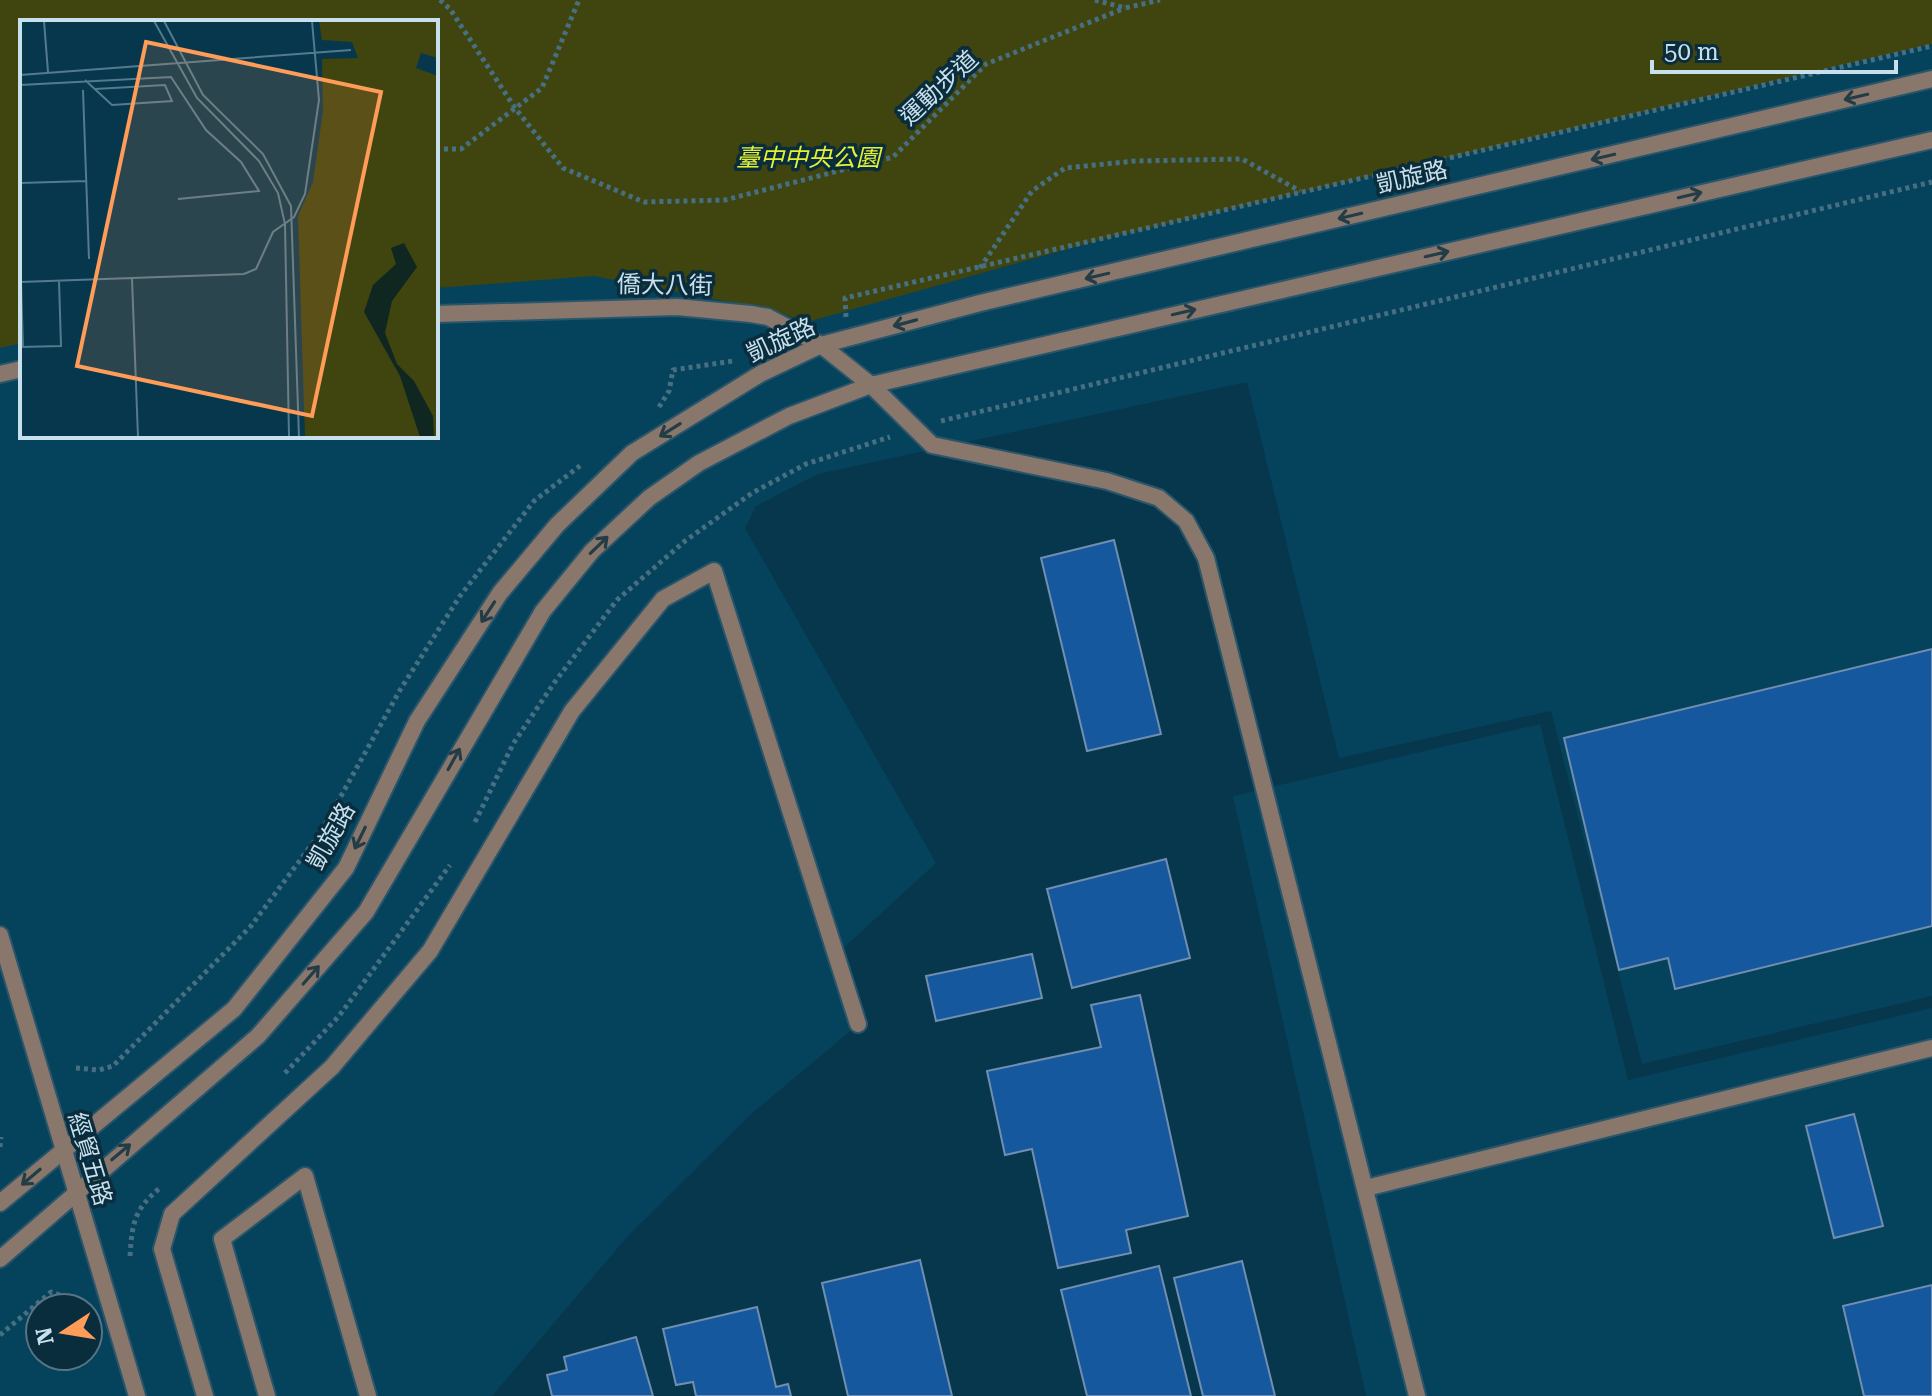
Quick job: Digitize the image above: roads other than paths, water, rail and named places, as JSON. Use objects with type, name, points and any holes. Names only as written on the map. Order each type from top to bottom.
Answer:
[{"type":"street","name":"凱旋路","points":[[0,1203],[234,1009],[346,868],[417,721],[500,593],[557,525],[632,453],[760,374],[821,345],[980,303],[1932,79]]},
{"type":"street","points":[[0,1259],[258,1036],[366,912],[543,611],[592,551],[649,498],[699,463],[789,416],[871,385],[1932,140]]},
{"type":"street","name":"僑大八街","points":[[438,314],[556,309],[728,310],[768,317],[821,345],[871,385],[932,445],[1107,481],[1159,498],[1186,521],[1206,558],[1417,1396]]},
{"type":"street","points":[[0,374],[20,369]]},
{"type":"street","points":[[205,1396],[162,1249],[172,1214],[332,1067],[430,951],[572,711],[663,599],[714,571],[858,1024]]},
{"type":"street","name":"經貿五路","points":[[0,935],[137,1396]]},
{"type":"street","points":[[1366,1188],[1932,1048]]},
{"type":"street","points":[[267,1396],[222,1239],[305,1176],[368,1396]]},
{"type":"park label","name":"臺中中央公園","points":[[808,158]]}]
